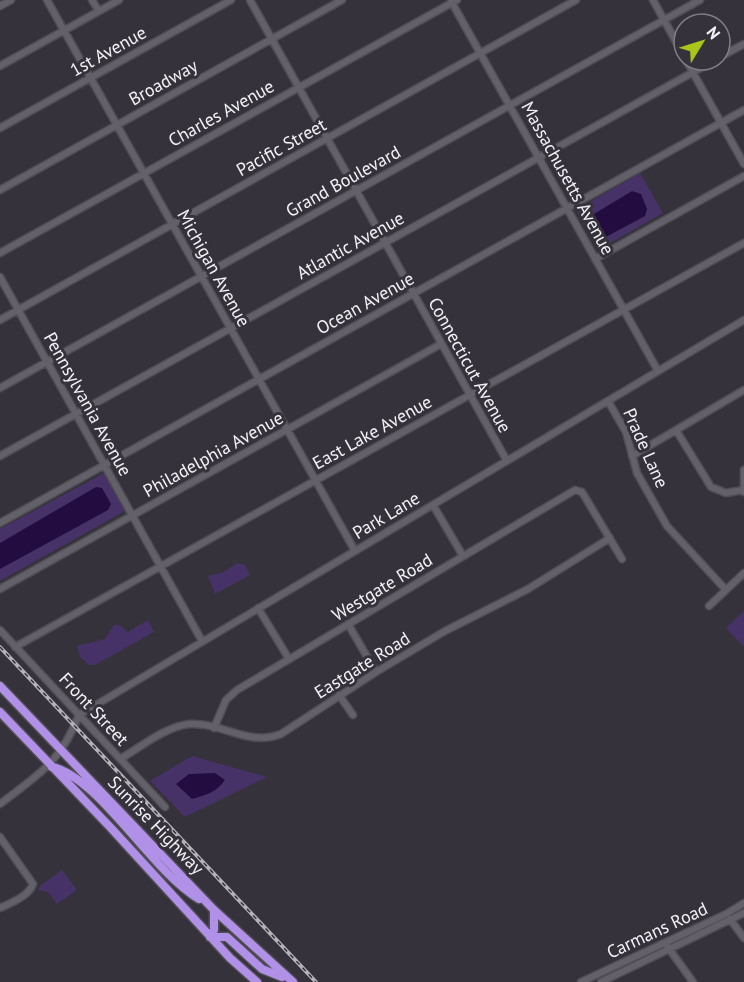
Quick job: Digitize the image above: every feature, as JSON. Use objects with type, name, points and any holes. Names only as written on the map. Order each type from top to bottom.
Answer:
[{"type":"highway","name":"Sunrise Highway","points":[[0,687],[211,907],[290,981]]},
{"type":"highway","name":"Sunrise Highway","points":[[0,712],[111,828],[210,937],[257,982]]},
{"type":"highway","points":[[50,766],[78,778],[178,884],[211,907],[214,930],[210,937],[228,937],[262,969],[290,981]]},
{"type":"highway","points":[[111,828],[128,839],[147,839]]},
{"type":"street","points":[[0,6],[11,0]]},
{"type":"street","name":"Michigan Avenue","points":[[47,0],[354,551]]},
{"type":"street","points":[[92,0],[99,11]]},
{"type":"street","points":[[0,66],[119,0]]},
{"type":"street","name":"1st Avenue","points":[[0,128],[231,0]]},
{"type":"street","name":"Connecticut Avenue","points":[[250,0],[507,461]]},
{"type":"street","name":"Broadway","points":[[0,190],[342,0]]},
{"type":"street","name":"Pacific Street","points":[[0,320],[576,0]]},
{"type":"street","points":[[653,0],[672,34]]},
{"type":"street","name":"Grand Boulevard","points":[[0,388],[700,0]]},
{"type":"street","name":"Massachusetts Avenue","points":[[453,1],[658,371]]},
{"type":"street","name":"Charles Avenue","points":[[0,253],[453,1]]},
{"type":"street","points":[[693,72],[744,164]]},
{"type":"street","name":"Atlantic Avenue","points":[[0,456],[693,72]]},
{"type":"street","name":"Ocean Avenue","points":[[0,523],[744,110]]},
{"type":"street","points":[[595,259],[744,176]]},
{"type":"street","name":"East Lake Avenue","points":[[15,647],[744,243]]},
{"type":"street","name":"Pennsylvania Avenue","points":[[0,277],[202,641]]},
{"type":"street","name":"Park Lane","points":[[80,716],[202,641],[744,320]]},
{"type":"street","name":"Philadelphia Avenue","points":[[0,589],[441,344]]},
{"type":"street","points":[[632,456],[744,390]]},
{"type":"street","name":"Prade Lane","points":[[608,401],[626,432],[637,474],[667,526],[726,590]]},
{"type":"street","points":[[676,430],[711,487],[726,493],[743,491],[744,470]]},
{"type":"street","name":"Westgate Road","points":[[214,728],[230,696],[576,490],[582,492],[610,538]]},
{"type":"street","points":[[433,504],[463,556]]},
{"type":"street","points":[[610,538],[622,560]]},
{"type":"street","name":"Eastgate Road","points":[[120,759],[180,726],[197,724],[251,738],[274,737],[376,672],[446,631],[528,589],[610,538]]},
{"type":"street","points":[[709,606],[744,573]]},
{"type":"street","points":[[258,608],[289,659]]},
{"type":"street","points":[[348,624],[376,672]]},
{"type":"street","name":"Front Street","points":[[0,630],[165,807]]},
{"type":"street","points":[[339,695],[353,715]]},
{"type":"street","points":[[0,804],[50,766],[62,753],[80,716]]},
{"type":"street","points":[[0,837],[33,884],[32,889],[0,908]]},
{"type":"street","name":"Carmans Road","points":[[601,982],[610,980],[744,903]]},
{"type":"street","name":"Carmans Road","points":[[581,982],[732,921],[744,913]]},
{"type":"street","points":[[726,914],[744,938]]},
{"type":"street","points":[[667,946],[693,982]]},
{"type":"street","points":[[604,972],[610,980]]},
{"type":"shaded area","points":[[640,173],[663,213],[598,250],[576,210]]},
{"type":"shaded area","points":[[632,191],[641,194],[647,209],[645,216],[604,238],[595,227],[594,214]]},
{"type":"shaded area","points":[[104,473],[123,512],[0,581],[0,529]]},
{"type":"shaded area","points":[[96,487],[102,488],[111,504],[108,510],[0,569],[0,543]]},
{"type":"shaded area","points":[[237,563],[245,565],[250,575],[215,594],[208,576],[224,572]]},
{"type":"shaded area","points":[[744,611],[744,647],[726,628]]},
{"type":"shaded area","points":[[148,620],[154,632],[95,665],[89,665],[80,657],[77,646],[105,639],[114,625],[119,625],[128,632]]},
{"type":"shaded area","points":[[192,756],[267,777],[185,817],[150,781]]},
{"type":"shaded area","points":[[215,773],[225,780],[222,784],[211,792],[192,799],[176,784],[189,774]]},
{"type":"shaded area","points":[[62,870],[77,890],[57,904],[48,892],[38,890]]},
{"type":"railway","points":[[0,647],[316,982]]}]
